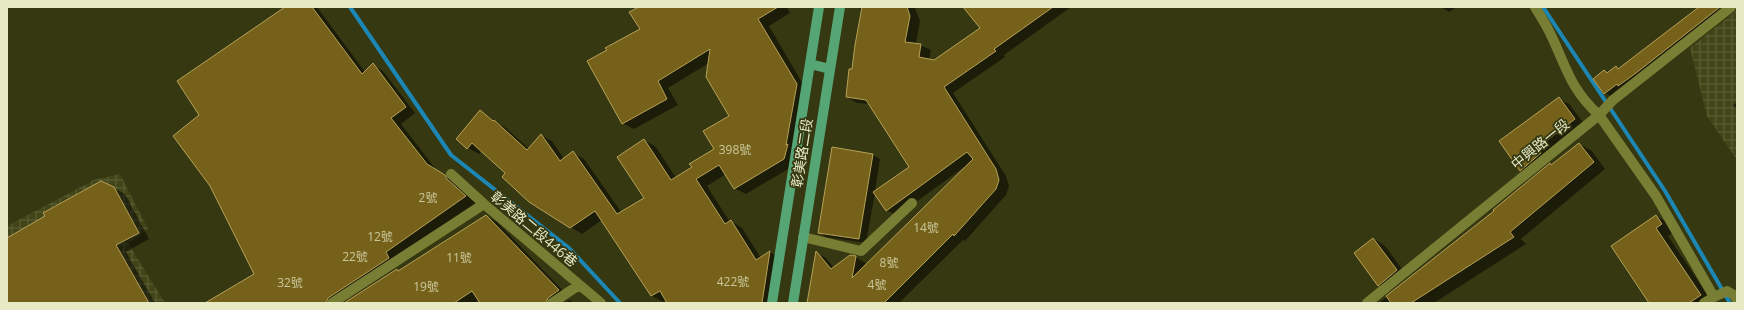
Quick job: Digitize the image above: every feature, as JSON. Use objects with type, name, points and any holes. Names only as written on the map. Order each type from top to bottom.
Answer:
[{"type":"main road","name":"彰美路二段","points":[[772,303],[819,7]]},
{"type":"main road","name":"彰美路二段","points":[[793,303],[840,7]]},
{"type":"main road","points":[[810,64],[830,68]]},
{"type":"street","points":[[1535,7],[1549,30],[1574,86],[1589,106],[1599,115],[1656,196],[1714,296]]},
{"type":"street","name":"中興路一段","points":[[1367,303],[1599,115],[1613,100],[1730,7]]},
{"type":"street","name":"彰美路二段446巷","points":[[450,174],[601,303]]},
{"type":"street","points":[[803,237],[861,251],[912,203]]},
{"type":"street","points":[[332,303],[484,204]]},
{"type":"street","points":[[552,303],[579,285]]},
{"type":"street","points":[[1704,303],[1714,296],[1727,291],[1731,292],[1737,300]]},
{"type":"shaded area","points":[[1737,10],[1737,160],[1707,116],[1690,48]]},
{"type":"shaded area","points":[[120,174],[148,229],[128,243],[165,303],[7,303],[7,226],[94,180]]},
{"type":"building","points":[[285,7],[312,7],[362,74],[373,63],[406,107],[391,118],[427,164],[445,175],[447,179],[466,196],[386,252],[389,258],[328,298],[326,303],[205,303],[254,274],[210,186],[173,136],[199,115],[177,81]]},
{"type":"building","points":[[639,7],[778,7],[758,19],[797,84],[786,145],[788,144],[784,159],[734,189],[719,165],[696,179],[725,224],[731,220],[756,260],[770,251],[762,303],[667,303],[660,291],[651,296],[595,211],[570,228],[529,202],[502,177],[505,173],[472,143],[467,149],[456,139],[480,110],[493,121],[494,120],[527,150],[541,134],[560,161],[573,151],[617,214],[644,198],[617,157],[644,139],[671,180],[692,167],[689,164],[714,149],[703,131],[729,116],[706,77],[710,49],[658,81],[667,99],[622,124],[587,61],[607,50],[605,48],[640,29],[629,12]]},
{"type":"building","points":[[862,7],[907,7],[910,16],[905,42],[921,44],[919,57],[934,60],[980,28],[963,7],[1053,7],[994,49],[996,51],[944,87],[996,169],[999,180],[996,189],[954,236],[953,234],[884,303],[807,303],[816,251],[831,269],[850,255],[856,256],[852,278],[973,159],[967,152],[886,211],[873,192],[909,167],[866,100],[846,97],[849,69],[852,69]]},
{"type":"building","points":[[1699,7],[1720,7],[1636,73],[1618,86],[1617,84],[1604,94],[1593,79],[1604,70],[1607,73],[1616,66],[1618,69]]},
{"type":"building","points":[[1559,97],[1575,119],[1538,147],[1541,153],[1520,171],[1499,141]]},
{"type":"building","points":[[1579,143],[1594,162],[1510,232],[1514,237],[1411,303],[1391,303],[1386,296],[1494,211],[1493,210],[1550,163],[1551,165]]},
{"type":"building","points":[[832,147],[873,154],[859,239],[818,233]]},
{"type":"building","points":[[101,181],[114,187],[139,233],[116,245],[149,303],[7,303],[7,238],[45,216],[43,213]]},
{"type":"building","points":[[486,215],[559,290],[548,298],[546,303],[480,303],[472,291],[454,303],[344,303],[397,269],[398,271]]},
{"type":"building","points":[[1656,215],[1662,224],[1656,228],[1701,295],[1689,303],[1649,303],[1611,246]]},
{"type":"building","points":[[1373,238],[1397,270],[1378,286],[1354,253]]},
{"type":"waterway","points":[[350,7],[451,155],[569,248],[620,303]]},
{"type":"waterway","points":[[1543,7],[1665,191],[1730,303]]}]
